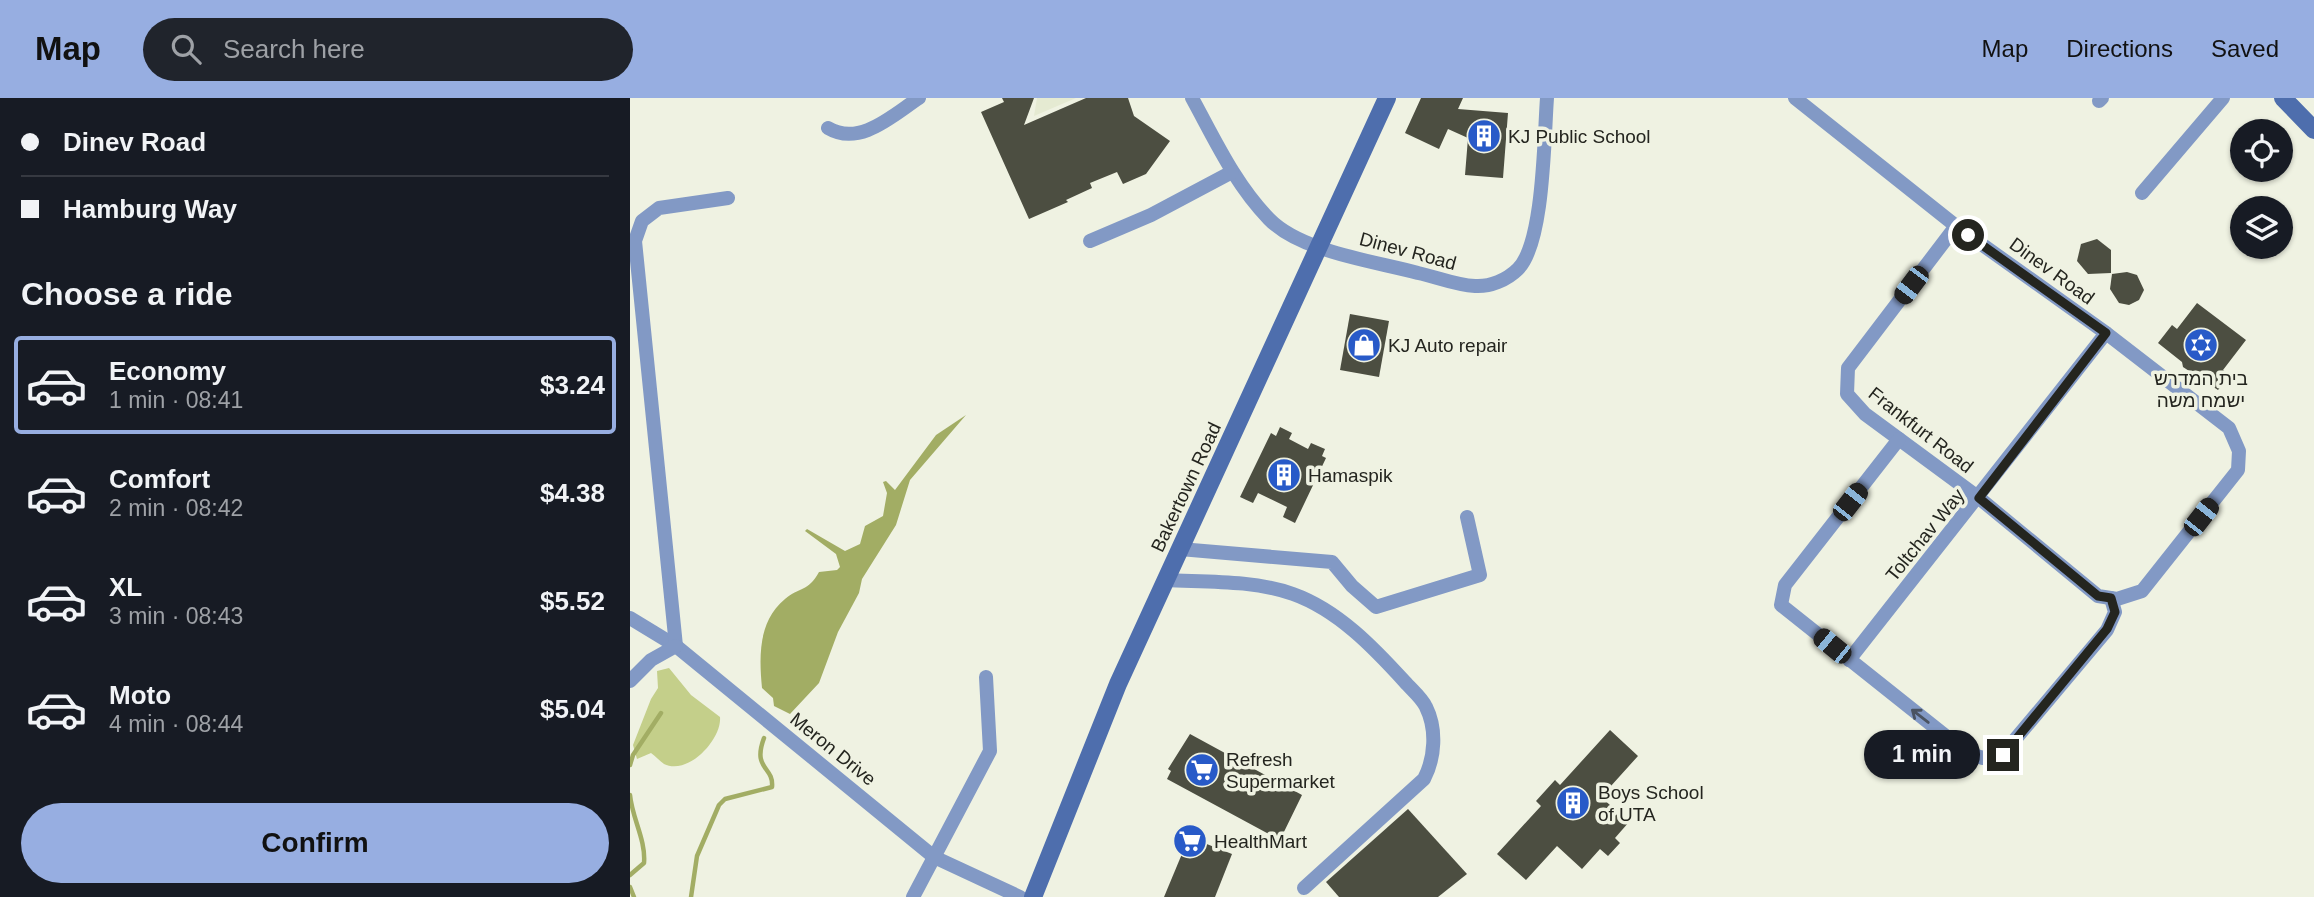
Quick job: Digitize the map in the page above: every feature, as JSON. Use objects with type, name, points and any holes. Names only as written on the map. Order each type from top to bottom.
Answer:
[{"type":"street","points":[[828,128],[838,133],[860,133],[919,98]]},
{"type":"street","name":"Dinev Road","points":[[1192,98],[1232,172],[1270,220],[1289,234],[1319,247],[1452,283],[1476,286],[1499,282],[1519,268],[1530,250],[1536,227],[1547,98]]},
{"type":"street","name":"Bakertown Road","points":[[1033,897],[1087,755],[1387,98]]},
{"type":"street","name":"Dinev Road","points":[[1795,98],[1956,226],[2106,333],[2228,428],[2239,451],[2238,470],[2142,591],[2111,598]]},
{"type":"street","points":[[2142,193],[2223,98]]},
{"type":"street","points":[[2283,98],[2314,130]]},
{"type":"street","points":[[1090,241],[1150,215],[1232,172]]},
{"type":"street","points":[[630,681],[651,660],[676,646],[635,241],[642,220],[659,208],[728,198]]},
{"type":"street","name":"Frankfurt Road","points":[[1956,226],[1848,368],[1847,394],[1865,414],[1979,498],[2098,596],[2111,598]]},
{"type":"street","name":"Toltchav Way","points":[[1849,660],[1979,498],[2106,333]]},
{"type":"street","points":[[1899,439],[1782,592],[1781,605],[1967,753],[1999,757],[2029,725],[2107,629],[2115,612],[2111,598]]},
{"type":"street","points":[[1180,549],[1332,562],[1352,586],[1376,607],[1480,575],[1467,517]]},
{"type":"street","points":[[1166,580],[1267,587],[1292,593],[1328,610],[1380,655],[1426,705],[1433,747],[1431,766],[1424,779],[1304,888]]},
{"type":"street","name":"Meron Drive","points":[[630,618],[676,646],[934,857],[1020,897]]},
{"type":"street","points":[[913,897],[990,751],[986,677]]},
{"type":"shaded area","points":[[1037,98],[1076,98],[1034,116]]},
{"type":"shaded area","points":[[966,415],[910,480],[896,525],[862,579],[859,593],[838,632],[819,683],[790,714],[774,706],[773,698],[762,688],[761,676],[762,640],[770,618],[785,599],[807,586],[819,572],[837,570],[840,567],[836,554],[805,531],[807,529],[845,551],[860,544],[865,526],[883,516],[887,493],[883,482],[886,481],[895,490],[936,435]]},
{"type":"shaded area","points":[[669,668],[691,695],[720,717],[715,735],[702,753],[683,765],[673,766],[664,764],[651,753],[637,759],[633,745],[658,688],[657,671]]},
{"type":"building","points":[[1002,98],[1034,98],[1024,125],[1086,98],[1128,98],[1134,116],[1170,141],[1146,174],[1123,184],[1117,172],[1090,183],[1092,188],[1066,200],[1068,202],[1029,219],[981,112],[1004,102]]},
{"type":"building","name":"KJ Public School","points":[[1421,98],[1463,98],[1458,109],[1508,113],[1503,178],[1465,175],[1468,138],[1448,129],[1439,149],[1405,133]]},
{"type":"building","points":[[2097,239],[2111,250],[2111,273],[2088,274],[2077,261],[2081,244]]},
{"type":"building","points":[[2127,272],[2137,275],[2144,290],[2139,300],[2129,305],[2119,303],[2110,289],[2112,274]]},
{"type":"building","name":"בית המדרש ישמח משה","points":[[2197,303],[2246,340],[2223,370],[2230,375],[2218,390],[2183,367],[2182,362],[2158,343],[2172,325],[2177,329]]},
{"type":"building","name":"KJ Auto repair","points":[[1350,314],[1389,321],[1379,377],[1340,370]]},
{"type":"building","name":"Hamaspik","points":[[1280,427],[1292,433],[1289,439],[1308,449],[1311,443],[1325,449],[1322,456],[1326,458],[1295,523],[1283,517],[1287,507],[1258,493],[1253,503],[1240,497],[1271,433],[1276,436]]},
{"type":"building","name":"Boys School of UTA","points":[[1610,730],[1638,756],[1601,797],[1629,822],[1615,838],[1620,843],[1608,856],[1600,849],[1582,869],[1557,846],[1526,880],[1497,854],[1541,806],[1536,801],[1555,780],[1560,785]]},
{"type":"building","points":[[1190,734],[1302,795],[1280,840],[1167,779],[1171,771],[1168,769]]},
{"type":"building","points":[[1408,809],[1467,874],[1438,897],[1339,897],[1326,882]]},
{"type":"building","points":[[1189,837],[1232,854],[1215,897],[1164,897]]},
{"type":"waterway","points":[[630,765],[633,755],[661,713]]},
{"type":"waterway","points":[[691,897],[697,856],[719,805],[725,799],[772,787],[772,780],[760,756],[764,738]]},
{"type":"waterway","points":[[630,795],[644,854],[644,863],[630,875]]},
{"type":"waterway","points":[[630,887],[634,897]]},
{"type":"place","name":"KJ Public School","points":[[1484,136]]},
{"type":"place","name":"KJ Auto repair","points":[[1364,345]]},
{"type":"place","name":"בית המדרש ישמח משה","points":[[2201,345]]},
{"type":"place","name":"Hamaspik","points":[[1284,475]]},
{"type":"place","name":"Refresh Supermarket","points":[[1202,770]]},
{"type":"place","name":"Boys School of UTA","points":[[1573,803]]},
{"type":"place","name":"HealthMart","points":[[1190,841]]},
{"type":"route","points":[[1968,235],[2106,333],[1979,498],[2098,596],[2111,598],[2115,612],[2107,629],[2003,755]]}]
